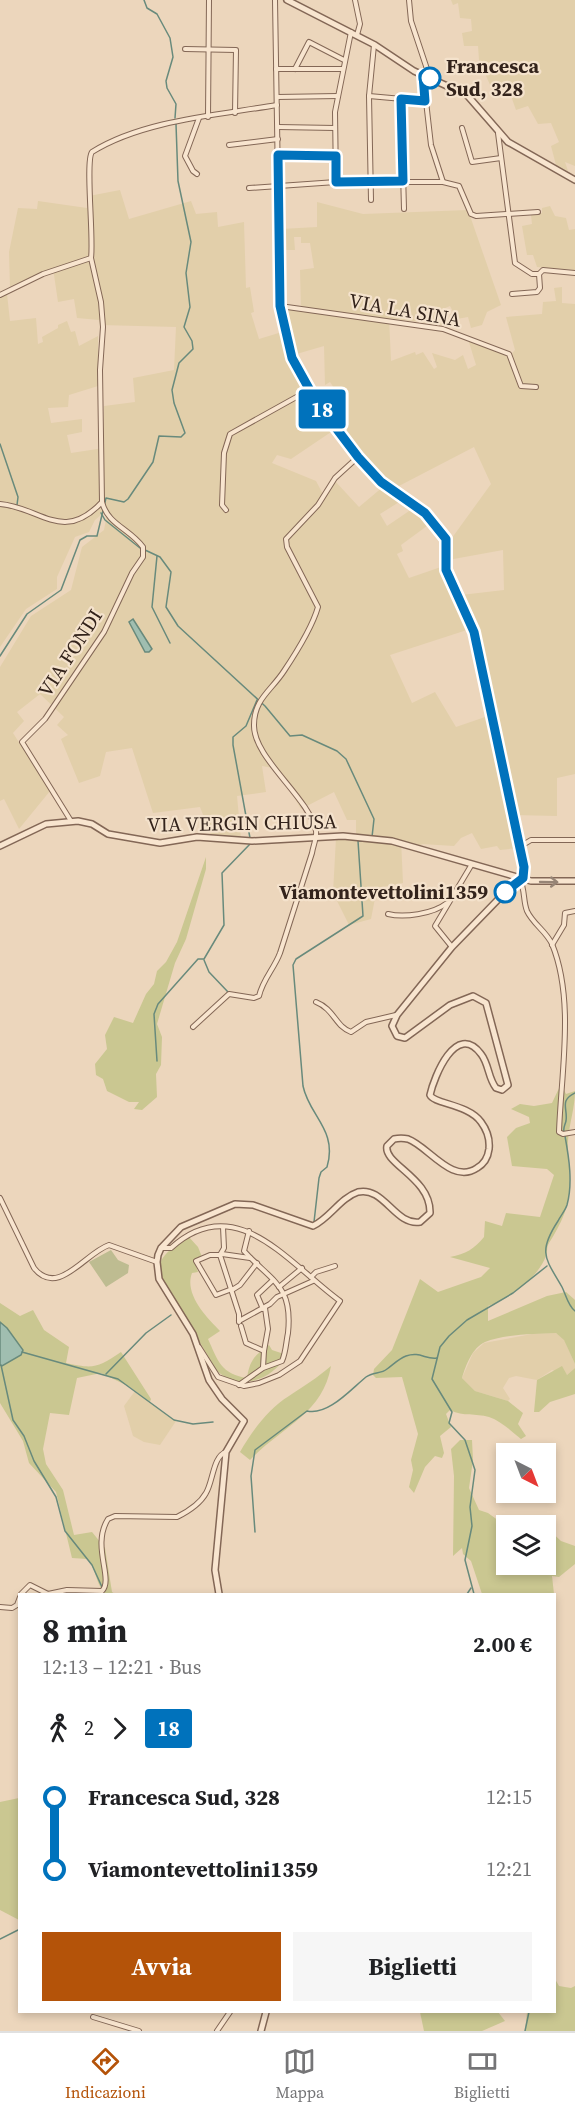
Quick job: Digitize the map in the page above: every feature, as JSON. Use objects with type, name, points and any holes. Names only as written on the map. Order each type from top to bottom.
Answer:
[{"type":"street","points":[[208,117],[209,0]]},
{"type":"street","points":[[275,0],[280,306],[292,358],[309,390],[358,457],[381,482],[425,513],[446,539],[446,570],[474,632],[520,846],[524,867],[521,879],[529,915],[552,945],[562,983],[566,1066],[559,1113],[561,1134],[575,1132]]},
{"type":"street","points":[[287,0],[375,45],[423,75],[467,96],[476,103],[498,133],[518,150],[575,180]]},
{"type":"street","points":[[409,0],[411,21],[430,78]]},
{"type":"street","points":[[336,182],[335,128],[342,69],[354,34],[360,24],[355,1]]},
{"type":"street","points":[[295,69],[309,42],[344,60]]},
{"type":"street","points":[[370,200],[369,96],[375,45]]},
{"type":"street","points":[[184,49],[236,50],[235,113]]},
{"type":"street","points":[[276,69],[342,69]]},
{"type":"street","points":[[423,75],[431,145],[443,182]]},
{"type":"street","points":[[276,97],[338,96]]},
{"type":"street","points":[[369,96],[425,101]]},
{"type":"street","points":[[401,99],[404,209]]},
{"type":"street","points":[[0,504],[15,506],[42,519],[70,522],[90,513],[102,501],[100,370],[103,327],[101,302],[91,258],[89,155],[116,141],[172,122],[277,105]]},
{"type":"street","points":[[197,174],[185,156],[199,118]]},
{"type":"street","points":[[278,127],[335,128]]},
{"type":"street","points":[[462,128],[472,162],[501,158]]},
{"type":"street","points":[[498,133],[515,263],[532,274],[539,274],[543,270],[575,273]]},
{"type":"street","points":[[229,145],[278,139]]},
{"type":"street","points":[[278,155],[336,156]]},
{"type":"street","points":[[249,188],[277,184],[336,182],[443,182],[459,186],[471,214],[476,216],[538,212]]},
{"type":"street","points":[[0,295],[43,274],[91,258]]},
{"type":"street","points":[[512,294],[537,292],[540,288],[539,274]]},
{"type":"street","name":"VIA LA SINA","points":[[280,306],[404,321],[459,334],[509,354],[520,386],[536,387]]},
{"type":"street","points":[[226,510],[222,505],[224,453],[230,434],[309,390]]},
{"type":"street","points":[[193,1027],[233,993],[254,998],[259,996],[262,982],[275,965],[280,953],[316,837],[314,826],[288,783],[266,758],[254,730],[254,720],[259,699],[287,668],[318,607],[287,547],[286,539],[318,505],[335,477],[358,457]]},
{"type":"street","name":"VIA FONDI","points":[[71,821],[22,742],[45,719],[104,632],[132,573],[143,557],[143,547],[130,532],[108,519],[102,501]]},
{"type":"street","name":"VIA VERGIN CHIUSA","points":[[0,846],[46,824],[71,821],[92,824],[114,835],[160,843],[196,837],[252,841],[316,837],[392,841],[521,879],[540,882],[575,881]]},
{"type":"street","points":[[520,846],[531,840],[575,840]]},
{"type":"street","points":[[452,947],[435,926],[472,864]]},
{"type":"street","points":[[161,1248],[171,1248],[185,1235],[201,1227],[223,1227],[249,1231],[302,1268],[340,1301],[300,1361],[258,1383],[239,1385],[218,1377],[159,1279],[156,1262],[161,1248],[187,1224],[242,1203],[313,1226],[328,1217],[349,1197],[362,1191],[375,1195],[405,1220],[420,1222],[430,1213],[430,1202],[425,1190],[388,1156],[387,1146],[394,1139],[407,1139],[413,1142],[433,1158],[450,1167],[466,1172],[480,1167],[486,1160],[489,1139],[480,1121],[466,1109],[434,1101],[430,1095],[443,1059],[460,1045],[468,1045],[481,1053],[494,1085],[500,1090],[506,1088],[508,1080],[486,1003],[473,996],[458,1000],[405,1038],[397,1036],[392,1026],[397,1015],[452,947],[515,882],[521,879]]},
{"type":"street","points":[[388,914],[396,916],[432,911],[450,901]]},
{"type":"street","points":[[552,945],[564,925],[565,914],[575,911]]},
{"type":"street","points":[[316,1002],[326,1006],[341,1026],[351,1032],[366,1022],[397,1015]]},
{"type":"street","points":[[0,1198],[34,1268],[41,1275],[57,1279],[62,1277],[109,1245],[156,1262]]},
{"type":"street","points":[[223,1227],[221,1254],[246,1343],[264,1351]]},
{"type":"street","points":[[239,1385],[263,1368],[282,1361],[290,1316],[284,1293],[243,1248],[249,1231]]},
{"type":"street","points":[[251,1258],[221,1254],[210,1255],[196,1261],[216,1294],[232,1290],[240,1285],[257,1263]]},
{"type":"street","points":[[240,1323],[284,1293],[312,1279],[316,1272],[336,1266]]},
{"type":"street","points":[[279,1287],[302,1268]]},
{"type":"street","points":[[263,1368],[268,1329],[264,1308],[256,1295],[273,1280]]},
{"type":"street","points":[[53,1593],[67,1590],[102,1591],[107,1581],[100,1542],[108,1519],[115,1516],[177,1517],[186,1512],[207,1492],[218,1457],[244,1421],[222,1399],[209,1380],[198,1347]]},
{"type":"street","points":[[219,1593],[215,1570],[226,1448]]},
{"type":"street","points":[[23,1593],[30,1585],[46,1593]]},
{"type":"street","points":[[0,1607],[12,1608],[18,1602]]},
{"type":"street","points":[[217,2031],[229,2013]]},
{"type":"street","points":[[261,2031],[266,2013]]},
{"type":"street","points":[[93,2017],[139,2031]]},
{"type":"shaded area","points":[[451,0],[575,0],[575,166],[565,162],[568,171],[556,165],[551,146],[559,142],[551,123],[538,124],[528,106],[516,110],[506,82],[491,87],[479,60],[478,46],[464,46],[462,33],[472,31],[471,19],[460,18],[458,3],[453,5]]},
{"type":"shaded area","points":[[120,190],[129,219],[191,201],[196,214],[217,212],[218,227],[244,222],[246,288],[250,287],[254,312],[251,313],[259,339],[282,332],[292,364],[334,430],[291,459],[277,455],[272,463],[316,481],[325,498],[335,481],[359,507],[384,486],[404,499],[380,514],[387,526],[415,507],[431,523],[401,545],[403,551],[397,554],[409,578],[441,567],[457,595],[470,629],[390,655],[412,703],[435,692],[456,727],[488,716],[518,848],[500,850],[497,846],[481,849],[472,833],[461,838],[454,846],[422,844],[419,847],[401,840],[403,883],[377,888],[371,919],[349,925],[333,893],[336,838],[356,840],[356,820],[347,820],[334,792],[301,809],[284,780],[273,768],[262,766],[266,792],[237,796],[241,839],[211,835],[200,807],[153,813],[132,748],[106,752],[100,776],[79,783],[61,739],[68,735],[57,725],[64,717],[40,694],[17,712],[24,721],[13,733],[50,791],[19,829],[4,799],[0,801],[0,667],[31,616],[71,590],[82,547],[104,530],[108,509],[95,520],[89,532],[75,537],[57,577],[57,589],[26,609],[0,647],[0,298],[7,294],[10,321],[36,318],[38,344],[43,342],[42,337],[67,321],[71,332],[75,331],[79,346],[98,336],[98,386],[69,395],[68,407],[48,408],[51,423],[82,419],[82,432],[67,435],[71,453],[104,448],[104,406],[135,402],[133,378],[174,370],[176,327],[100,325],[99,320],[77,318],[74,299],[58,302],[53,268],[10,287],[9,252],[18,208],[37,209],[38,201],[87,208],[89,196]],"holes":[[[133,619],[152,649],[147,653],[129,622]]]},
{"type":"shaded area","points":[[317,202],[363,214],[468,210],[501,305],[487,312],[482,325],[471,328],[468,317],[457,319],[450,306],[443,309],[443,325],[389,318],[391,361],[415,352],[416,355],[423,352],[434,369],[437,367],[432,353],[455,360],[463,355],[468,369],[476,365],[468,339],[509,357],[515,350],[506,317],[542,314],[543,302],[556,301],[554,288],[562,287],[562,303],[575,304],[575,774],[557,778],[557,816],[513,815],[484,665],[475,630],[461,595],[504,590],[503,550],[448,560],[449,542],[491,484],[474,447],[397,487],[376,473],[329,416],[345,404],[330,382],[325,385],[324,346],[293,355],[282,309],[284,307],[301,309],[300,270],[314,268],[310,243],[301,243],[301,237],[294,237],[295,250],[281,250],[281,229],[317,227]]},
{"type":"shaded area","points":[[550,206],[555,216],[566,218],[569,230],[575,229],[575,270],[537,267],[533,255],[527,255],[522,226],[532,224],[531,215],[542,213],[542,208]]},
{"type":"shaded area","points":[[133,619],[152,649],[149,652],[145,652],[129,622]]},
{"type":"shaded area","points":[[206,857],[206,869],[186,939],[175,963],[157,1024],[162,1037],[161,1065],[156,1074],[157,1097],[142,1110],[134,1109],[139,1102],[129,1102],[107,1091],[103,1079],[96,1075],[95,1064],[107,1049],[105,1035],[114,1017],[133,1023],[146,994],[154,984],[157,971],[166,962],[177,942]]},
{"type":"shaded area","points":[[561,1084],[566,1094],[575,1091],[568,1141],[570,1191],[567,1207],[537,1272],[522,1287],[488,1306],[488,1321],[547,1296],[566,1292],[575,1300],[575,1364],[564,1340],[556,1333],[492,1339],[476,1348],[462,1378],[475,1391],[508,1401],[523,1413],[518,1424],[526,1436],[521,1439],[489,1417],[450,1410],[446,1414],[451,1427],[440,1436],[444,1453],[442,1458],[435,1456],[425,1467],[414,1493],[409,1487],[413,1470],[411,1460],[418,1434],[402,1377],[376,1378],[373,1375],[374,1369],[392,1350],[420,1279],[438,1292],[481,1277],[490,1268],[450,1257],[465,1253],[484,1237],[485,1221],[502,1226],[506,1213],[540,1217],[554,1175],[547,1169],[512,1166],[507,1137],[516,1128],[530,1123],[529,1117],[511,1109],[520,1104],[534,1106],[552,1103]]},
{"type":"shaded area","points":[[188,1236],[198,1247],[202,1257],[194,1260],[198,1272],[192,1273],[191,1289],[198,1305],[220,1331],[208,1339],[218,1360],[226,1370],[247,1378],[254,1358],[269,1345],[272,1350],[287,1355],[281,1364],[264,1377],[245,1382],[236,1381],[217,1371],[160,1276],[159,1269],[163,1258]]},
{"type":"shaded area","points":[[111,1250],[118,1260],[129,1265],[128,1273],[106,1287],[89,1262]]},
{"type":"shaded area","points":[[0,1303],[20,1316],[33,1310],[44,1330],[69,1347],[66,1363],[95,1366],[121,1352],[151,1399],[150,1402],[130,1387],[101,1373],[77,1378],[69,1415],[50,1413],[43,1449],[46,1464],[63,1490],[74,1535],[92,1532],[105,1548],[114,1593],[105,1593],[102,1590],[93,1567],[87,1559],[72,1558],[56,1492],[29,1463],[23,1441],[0,1403]]},
{"type":"shaded area","points":[[0,1322],[23,1350],[21,1355],[2,1366],[0,1365]]},
{"type":"shaded area","points":[[556,1333],[564,1339],[575,1364],[575,1368],[567,1375],[552,1370],[537,1380],[516,1376],[509,1378],[503,1388],[510,1399],[508,1401],[475,1391],[462,1378],[473,1353],[484,1343],[532,1334]]},
{"type":"shaded area","points":[[331,1366],[319,1396],[299,1419],[250,1460],[240,1452],[255,1428],[274,1407]]},
{"type":"shaded area","points":[[562,1366],[567,1375],[575,1368],[575,1394],[550,1402],[539,1412],[534,1412],[537,1380]]},
{"type":"shaded area","points":[[135,1391],[176,1421],[160,1445],[144,1442],[133,1436],[124,1406]]},
{"type":"shaded area","points":[[460,1440],[472,1440],[473,1460],[469,1488],[479,1510],[496,1519],[496,1575],[556,1575],[556,1536],[561,1541],[575,1546],[575,1564],[559,1577],[552,1576],[554,1593],[482,1593],[471,1561],[463,1554],[462,1548],[453,1556],[454,1476],[451,1449]]},
{"type":"shaded area","points":[[18,1798],[18,1919],[0,1910],[0,1802]]},
{"type":"shaded area","points":[[556,1981],[559,1986],[571,1988],[575,1986],[575,2031],[525,2031],[527,2013],[556,2013]]},
{"type":"shaded area","points":[[420,2013],[499,2013],[505,2021],[482,2031],[424,2031]]},
{"type":"waterway","points":[[144,0],[147,8],[157,14],[170,38],[173,57],[166,81],[167,88],[176,104],[175,118]]},
{"type":"waterway","points":[[0,656],[27,614],[61,590],[80,540],[87,536],[97,536],[106,498],[124,502],[128,499],[153,462],[159,436],[181,437],[185,433],[174,403],[172,390],[179,363],[193,349],[192,341],[184,327],[190,307],[186,273],[191,242],[178,181],[176,124]]},
{"type":"waterway","points":[[0,444],[18,497],[17,505]]},
{"type":"waterway","points":[[101,513],[105,520],[140,548]]},
{"type":"waterway","points":[[145,550],[160,557],[171,572],[166,607],[178,626],[265,706],[290,736],[302,735],[337,751],[346,759],[374,819],[372,837]]},
{"type":"waterway","points":[[157,556],[152,607],[170,643]]},
{"type":"waterway","points":[[250,838],[233,737],[246,726],[257,700]]},
{"type":"waterway","points":[[314,1222],[319,1178],[321,1172],[327,1167],[329,1143],[306,1097],[303,1086],[293,965],[296,959],[363,916],[358,841],[370,841]]},
{"type":"waterway","points":[[157,1061],[154,1014],[158,1004],[198,959],[204,959],[224,925],[222,873],[251,843]]},
{"type":"waterway","points":[[204,960],[209,972],[228,992]]},
{"type":"waterway","points":[[564,1131],[565,1105],[567,1099],[575,1093]]},
{"type":"waterway","points":[[565,1136],[570,1170],[569,1197],[566,1207],[551,1232],[546,1256],[575,1311]]},
{"type":"waterway","points":[[474,1593],[465,1560],[472,1526],[470,1507],[475,1470],[465,1440],[449,1423],[452,1412],[432,1379],[440,1347],[449,1336],[467,1320],[513,1293],[547,1266]]},
{"type":"waterway","points":[[106,1374],[146,1333],[171,1315]]},
{"type":"waterway","points":[[22,1352],[118,1379],[174,1420],[193,1424],[213,1422]]},
{"type":"waterway","points":[[255,1532],[251,1476],[255,1450],[307,1411],[331,1406],[366,1377],[385,1371],[403,1357],[415,1354],[437,1358]]},
{"type":"waterway","points":[[1,1365],[13,1420],[24,1436],[34,1461],[56,1497],[65,1531],[92,1565],[102,1587]]},
{"type":"waterway","points":[[468,1593],[471,1588]]},
{"type":"waterway","points":[[0,1939],[18,1930]]},
{"type":"waterway","points":[[525,2031],[529,2013]]},
{"type":"bus line","name":"18","points":[[430,78],[423,75],[425,101],[401,99],[403,181],[336,182],[336,156],[278,155],[280,306],[282,327],[292,358],[317,403],[349,446],[381,482],[425,513],[446,539],[448,547],[446,570],[459,594],[474,632],[524,867],[523,878],[505,892]]},
{"type":"place","name":"Francesca Sud, 328","points":[[430,78]]},
{"type":"place","name":"Viamontevettolini1359","points":[[505,892]]}]
